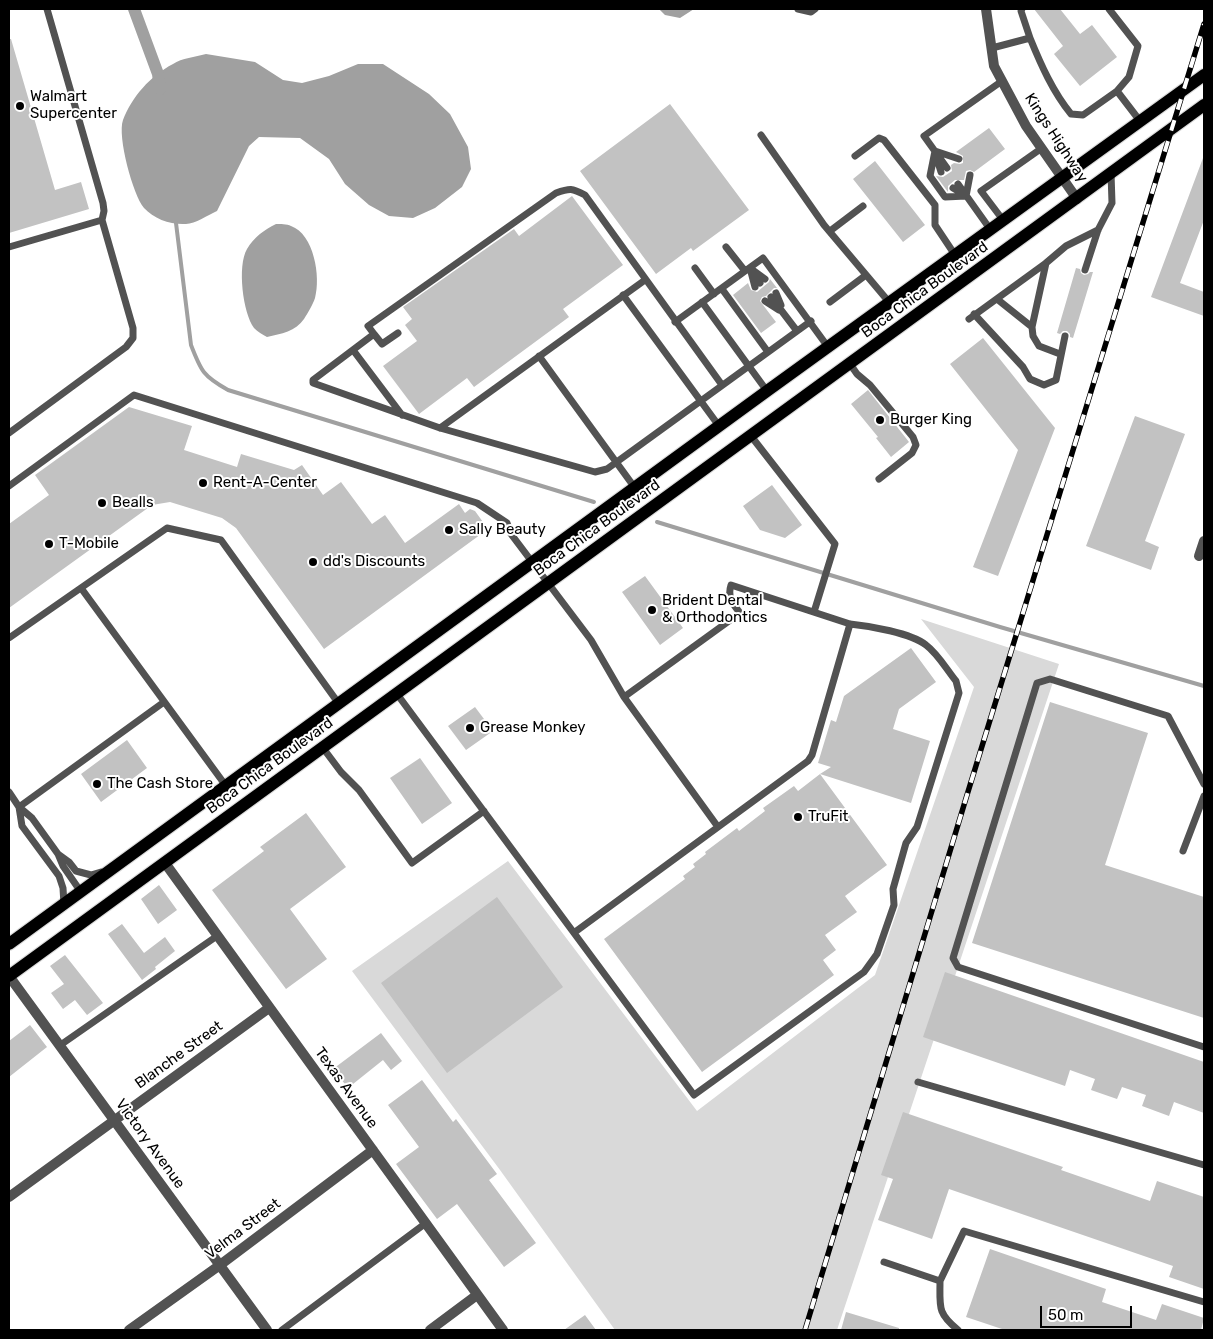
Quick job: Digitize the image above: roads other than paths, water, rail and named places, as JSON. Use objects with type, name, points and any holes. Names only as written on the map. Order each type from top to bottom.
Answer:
[{"type":"main road","name":"Boca Chica Boulevard","points":[[9,944],[889,302],[1204,75]]},
{"type":"main road","name":"Boca Chica Boulevard","points":[[9,976],[1204,105]]},
{"type":"street","name":"Kings Highway","points":[[986,9],[994,66],[1026,126],[1077,199]]},
{"type":"street","points":[[1200,556],[1204,541]]},
{"type":"street","name":"Texas Avenue","points":[[165,863],[503,1330]]},
{"type":"street","name":"Victory Avenue","points":[[9,976],[267,1330]]},
{"type":"street","name":"Blanche Street","points":[[9,1197],[269,1008]]},
{"type":"street","name":"Velma Street","points":[[129,1330],[220,1265],[373,1150]]},
{"type":"street","points":[[430,1330],[477,1294]]},
{"type":"lane","points":[[9,433],[126,347],[133,338],[133,328],[102,220],[103,203],[47,9]]},
{"type":"lane","points":[[798,9],[811,12],[815,9]]},
{"type":"lane","points":[[1022,9],[1030,38],[1041,65],[1061,102],[1071,114],[1083,114],[1117,91],[1128,77],[1138,46],[1109,9]]},
{"type":"lane","points":[[992,48],[1030,38]]},
{"type":"lane","points":[[944,170],[924,136],[1002,81]]},
{"type":"lane","points":[[1117,91],[1140,122]]},
{"type":"lane","points":[[761,135],[830,231],[889,302]]},
{"type":"lane","points":[[855,156],[879,138],[884,140],[935,205],[935,224],[955,255]]},
{"type":"lane","points":[[1003,220],[982,191],[1042,148]]},
{"type":"lane","points":[[934,151],[956,161]]},
{"type":"lane","points":[[934,151],[930,176],[945,196],[966,196]]},
{"type":"lane","points":[[1085,270],[1098,230],[1112,203],[1111,173]]},
{"type":"lane","points":[[966,196],[967,177]]},
{"type":"lane","points":[[955,186],[966,196],[990,230]]},
{"type":"lane","points":[[398,333],[382,344],[368,326],[556,194],[566,189],[573,189],[585,195],[722,384]]},
{"type":"lane","points":[[830,231],[863,206]]},
{"type":"lane","points":[[9,247],[102,220]]},
{"type":"lane","points":[[1065,336],[1056,380],[1044,385],[1030,379],[1024,367],[971,316],[1046,263],[1066,246],[1098,230]]},
{"type":"lane","points":[[726,247],[760,283],[747,270]]},
{"type":"lane","points":[[676,322],[763,258],[811,321],[828,347]]},
{"type":"lane","points":[[1046,263],[1032,327],[1033,336],[1039,346],[1060,354]]},
{"type":"lane","points":[[695,268],[714,294]]},
{"type":"lane","points":[[830,302],[866,275]]},
{"type":"lane","points":[[440,428],[645,280]]},
{"type":"lane","points":[[722,288],[768,352]]},
{"type":"lane","points":[[623,295],[719,426]]},
{"type":"lane","points":[[785,315],[771,297],[797,331]]},
{"type":"lane","points":[[997,299],[1032,327]]},
{"type":"lane","points":[[702,302],[768,391]]},
{"type":"lane","points":[[374,334],[315,378],[313,383],[440,428],[595,472],[607,469],[811,321]]},
{"type":"lane","points":[[352,350],[402,415]]},
{"type":"lane","points":[[539,356],[635,488]]},
{"type":"lane","points":[[850,364],[913,437],[916,445],[912,453],[880,479]]},
{"type":"lane","points":[[9,486],[134,395],[477,503],[507,523],[511,534],[591,640],[624,697],[718,828]]},
{"type":"lane","points":[[751,436],[835,544],[814,612]]},
{"type":"lane","points":[[9,638],[167,528],[221,540],[339,704]]},
{"type":"lane","points":[[397,694],[694,1095],[869,967],[877,954],[894,905],[893,890],[906,843],[917,827],[959,693],[956,682],[925,644],[910,637],[870,626],[850,624],[731,585],[730,599],[740,613],[624,697]]},
{"type":"lane","points":[[81,588],[226,786]]},
{"type":"lane","points":[[574,932],[804,765],[812,755],[850,624]]},
{"type":"lane","points":[[1204,784],[1168,716],[1050,679],[1037,683],[953,958],[958,967],[1204,1047]]},
{"type":"lane","points":[[19,807],[164,702]]},
{"type":"lane","points":[[323,748],[341,772],[359,790],[412,863],[484,811]]},
{"type":"lane","points":[[9,792],[19,807],[32,818],[58,854],[63,866],[81,892]]},
{"type":"lane","points":[[1183,851],[1204,796]]},
{"type":"lane","points":[[19,807],[22,826],[58,876],[64,888],[64,905]]},
{"type":"lane","points":[[58,854],[76,871],[91,875],[113,869]]},
{"type":"lane","points":[[59,1046],[217,936]]},
{"type":"lane","points":[[918,1082],[1204,1165]]},
{"type":"lane","points":[[282,1330],[426,1223]]},
{"type":"lane","points":[[958,1330],[945,1320],[940,1308],[940,1282],[964,1231],[1204,1302]]},
{"type":"lane","points":[[884,1262],[940,1282]]},
{"type":"waterway","points":[[134,9],[158,74],[160,89]]},
{"type":"waterway","points":[[176,223],[191,345],[197,361],[204,372],[220,385],[228,390],[594,502]]},
{"type":"waterway","points":[[657,522],[1000,627],[1204,686]]},
{"type":"railway","points":[[805,1330],[1204,24]]},
{"type":"place","name":"Walmart Supercenter","points":[[20,106]]},
{"type":"place","name":"Burger King","points":[[880,420]]},
{"type":"place","name":"Rent-A-Center","points":[[203,483]]},
{"type":"place","name":"Bealls","points":[[102,503]]},
{"type":"place","name":"Sally Beauty","points":[[449,530]]},
{"type":"place","name":"T-Mobile","points":[[49,544]]},
{"type":"place","name":"dd's Discounts","points":[[313,562]]},
{"type":"place","name":"Brident Dental & Orthodontics","points":[[652,610]]},
{"type":"place","name":"Grease Monkey","points":[[470,728]]},
{"type":"place","name":"The Cash Store","points":[[97,784]]},
{"type":"place","name":"TruFit","points":[[798,817]]}]
